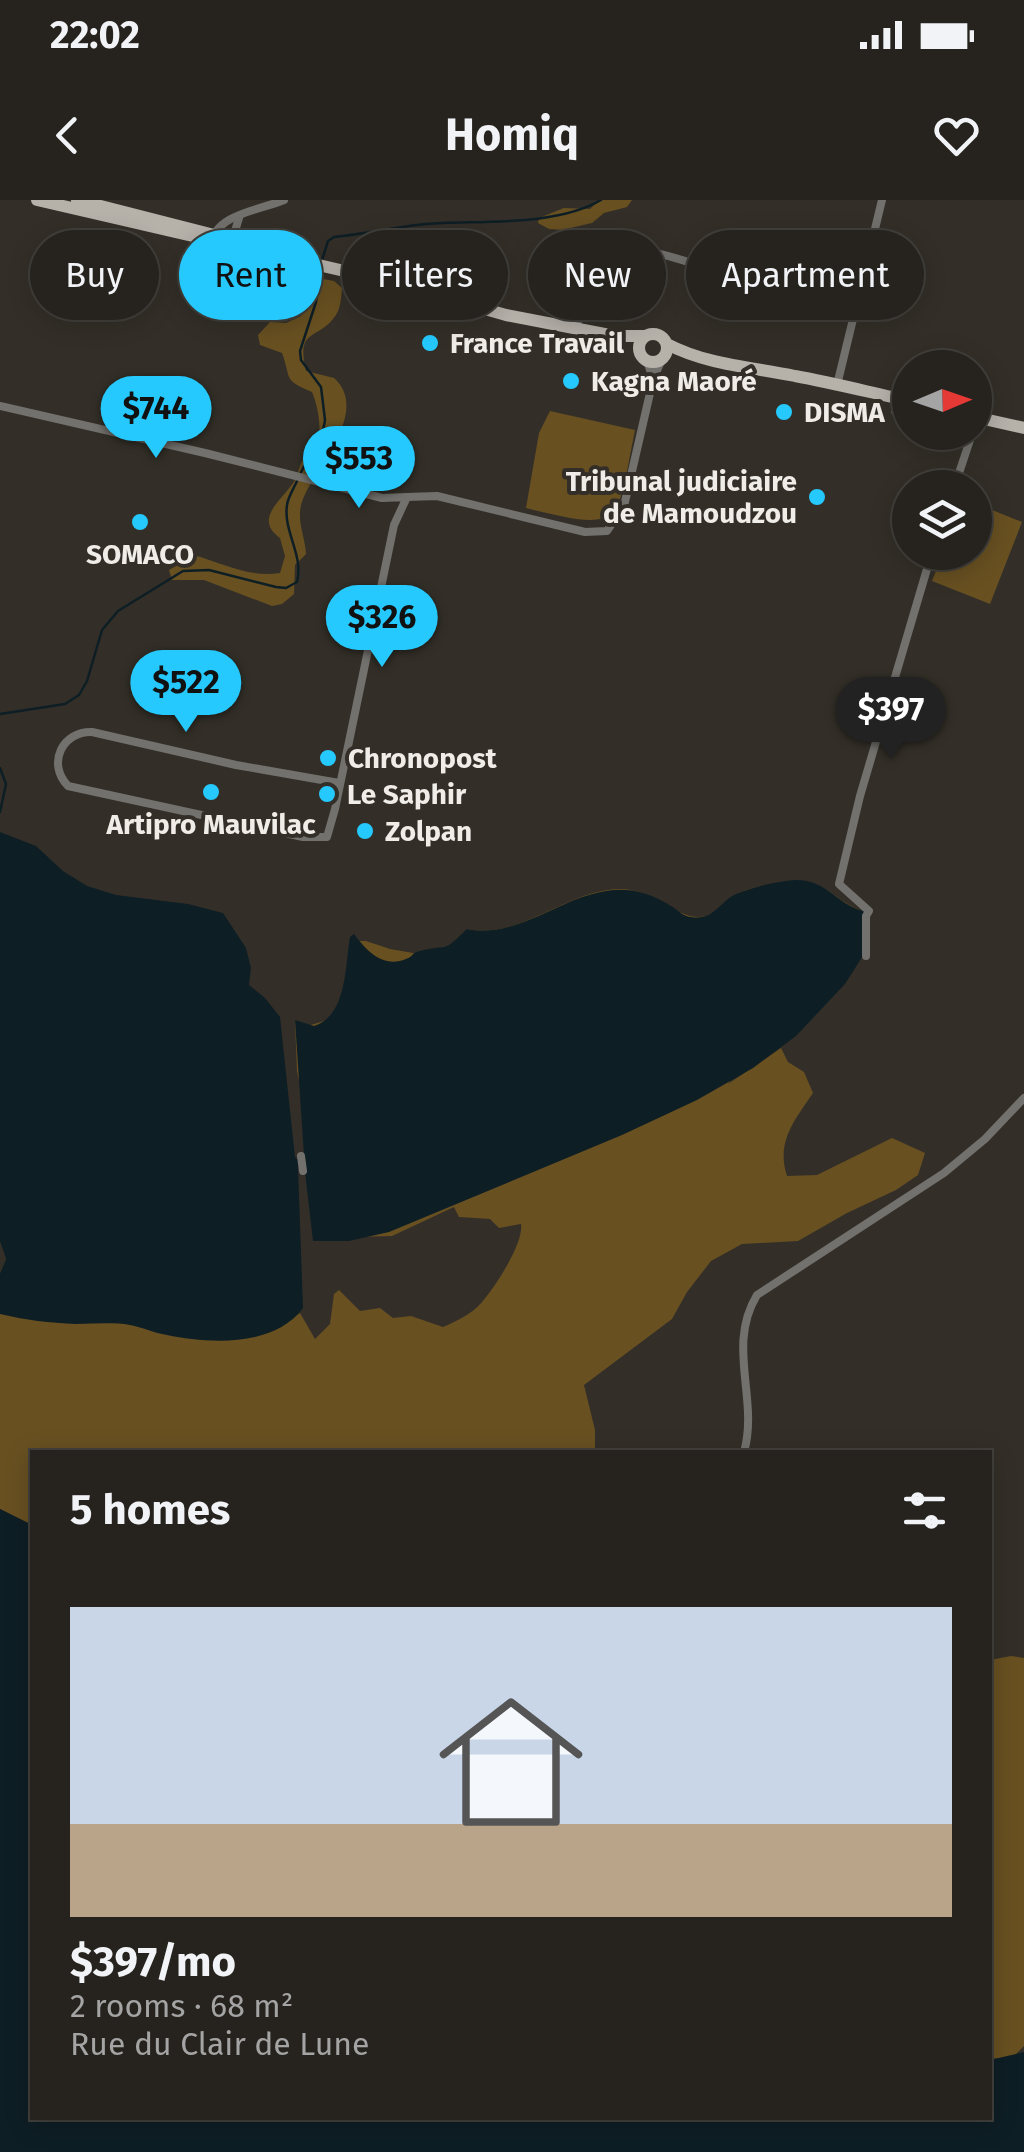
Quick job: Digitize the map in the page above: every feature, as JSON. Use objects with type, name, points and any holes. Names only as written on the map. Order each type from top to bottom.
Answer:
[{"type":"main road","points":[[37,200],[179,231]]},
{"type":"main road","points":[[76,200],[184,230]]},
{"type":"main road","points":[[322,266],[506,315],[615,336],[660,335],[665,353]]},
{"type":"main road","points":[[615,336],[643,356],[686,354],[892,403]]},
{"type":"main road","points":[[643,356],[644,336]]},
{"type":"main road","points":[[766,372],[892,402]]},
{"type":"main road","points":[[992,424],[1024,431]]},
{"type":"street","points":[[218,230],[224,222],[284,200]]},
{"type":"street","points":[[875,230],[882,200]]},
{"type":"street","points":[[234,230],[239,217]]},
{"type":"street","points":[[573,326],[592,259],[604,248],[644,250],[686,263]]},
{"type":"street","points":[[837,386],[854,320]]},
{"type":"street","points":[[0,406],[382,498],[437,496],[572,529],[606,530],[624,506],[653,380],[665,353]]},
{"type":"street","points":[[643,356],[653,380]]},
{"type":"street","points":[[339,784],[219,762],[92,732],[81,732],[64,742],[57,770],[68,786],[317,839],[328,837],[394,525],[406,498]]},
{"type":"street","points":[[866,956],[866,916],[870,911],[839,884],[860,796],[927,570]]},
{"type":"street","points":[[744,1450],[749,1420],[742,1335],[744,1320],[757,1296],[944,1173],[985,1139],[1024,1098]]},
{"type":"street","points":[[302,1156],[303,1170]]},
{"type":"shaded area","points":[[599,200],[632,200],[627,207],[604,213],[592,223],[562,230],[538,223],[539,218],[564,208],[590,209]]},
{"type":"shaded area","points":[[322,279],[334,281],[342,288],[336,316],[309,337],[304,358],[306,371],[334,378],[344,391],[344,423],[303,499],[300,520],[306,554],[295,565],[294,594],[282,604],[272,606],[204,580],[172,580],[169,570],[193,555],[246,572],[280,573],[285,556],[280,538],[269,523],[270,516],[295,480],[319,433],[312,392],[292,381],[282,353],[260,345],[258,335],[270,322],[322,320]]},
{"type":"shaded area","points":[[550,411],[635,430],[619,503],[611,514],[583,520],[526,508],[539,433]]},
{"type":"shaded area","points":[[992,510],[1022,522],[990,604],[932,581],[936,570],[992,570]]},
{"type":"shaded area","points":[[804,881],[864,911],[728,1084],[781,1048],[788,1062],[804,1072],[813,1093],[785,1142],[787,1176],[817,1175],[892,1138],[925,1153],[918,1175],[798,1241],[742,1244],[711,1261],[672,1319],[584,1385],[595,1430],[595,1450],[30,1450],[30,1524],[0,1509],[0,1273],[6,1259],[0,1242],[0,1083],[186,1338],[246,1337],[272,1329],[300,1313],[315,1339],[330,1324],[334,1294],[339,1290],[360,1311],[380,1308],[393,1318],[411,1316],[443,1327],[469,1314],[488,1295],[513,1253],[521,1224],[499,1228],[490,1219],[459,1217],[454,1207],[392,1236],[317,1238],[304,1104],[297,1071],[295,1020],[307,1026],[328,1020],[336,1025],[357,941],[442,958],[471,940],[467,929],[507,927],[601,891],[633,890],[696,917],[714,913],[745,891]]},
{"type":"shaded area","points":[[1024,1658],[1024,2046],[1013,2057],[992,2059],[992,1660]]},
{"type":"water","points":[[0,832],[36,846],[63,871],[87,886],[116,895],[188,904],[223,913],[246,948],[251,968],[249,985],[280,1017],[298,1160],[304,1156],[295,1020],[314,1026],[333,1012],[342,989],[350,937],[354,934],[376,956],[390,962],[448,945],[467,929],[503,928],[606,891],[640,892],[685,915],[699,917],[711,914],[736,894],[796,880],[816,884],[864,911],[864,954],[845,984],[796,1036],[753,1068],[622,1135],[389,1232],[349,1241],[313,1241],[305,1172],[298,1167],[303,1308],[276,1330],[221,1341],[162,1334],[123,1324],[38,1321],[0,1314],[0,1273],[6,1259],[0,1242]]},
{"type":"water","points":[[0,1509],[30,1524],[30,2120],[992,2120],[992,2060],[1024,2052],[1024,2152],[0,2152]]},
{"type":"waterway","points":[[322,260],[328,241],[334,237],[426,224],[562,215],[601,200]]},
{"type":"waterway","points":[[300,474],[325,420],[321,387],[301,360],[310,320]]},
{"type":"waterway","points":[[0,714],[65,704],[79,695],[102,630],[118,611],[183,571],[209,570],[286,588],[297,582],[298,562],[287,515],[297,481]]},
{"type":"waterway","points":[[0,768],[6,784],[0,812]]},
{"type":"place","name":"France Travail","points":[[430,343]]},
{"type":"place","name":"Kagna Maoré","points":[[571,381]]},
{"type":"place","name":"DISMA","points":[[784,412]]},
{"type":"place","name":"Tribunal judiciaire de Mamoudzou","points":[[817,497]]},
{"type":"place","name":"SOMACO","points":[[140,522]]},
{"type":"place","name":"Chronopost","points":[[328,758]]},
{"type":"place","name":"Artipro Mauvilac","points":[[211,792]]},
{"type":"place","name":"Le Saphir","points":[[327,794]]},
{"type":"place","name":"Zolpan","points":[[365,831]]}]
